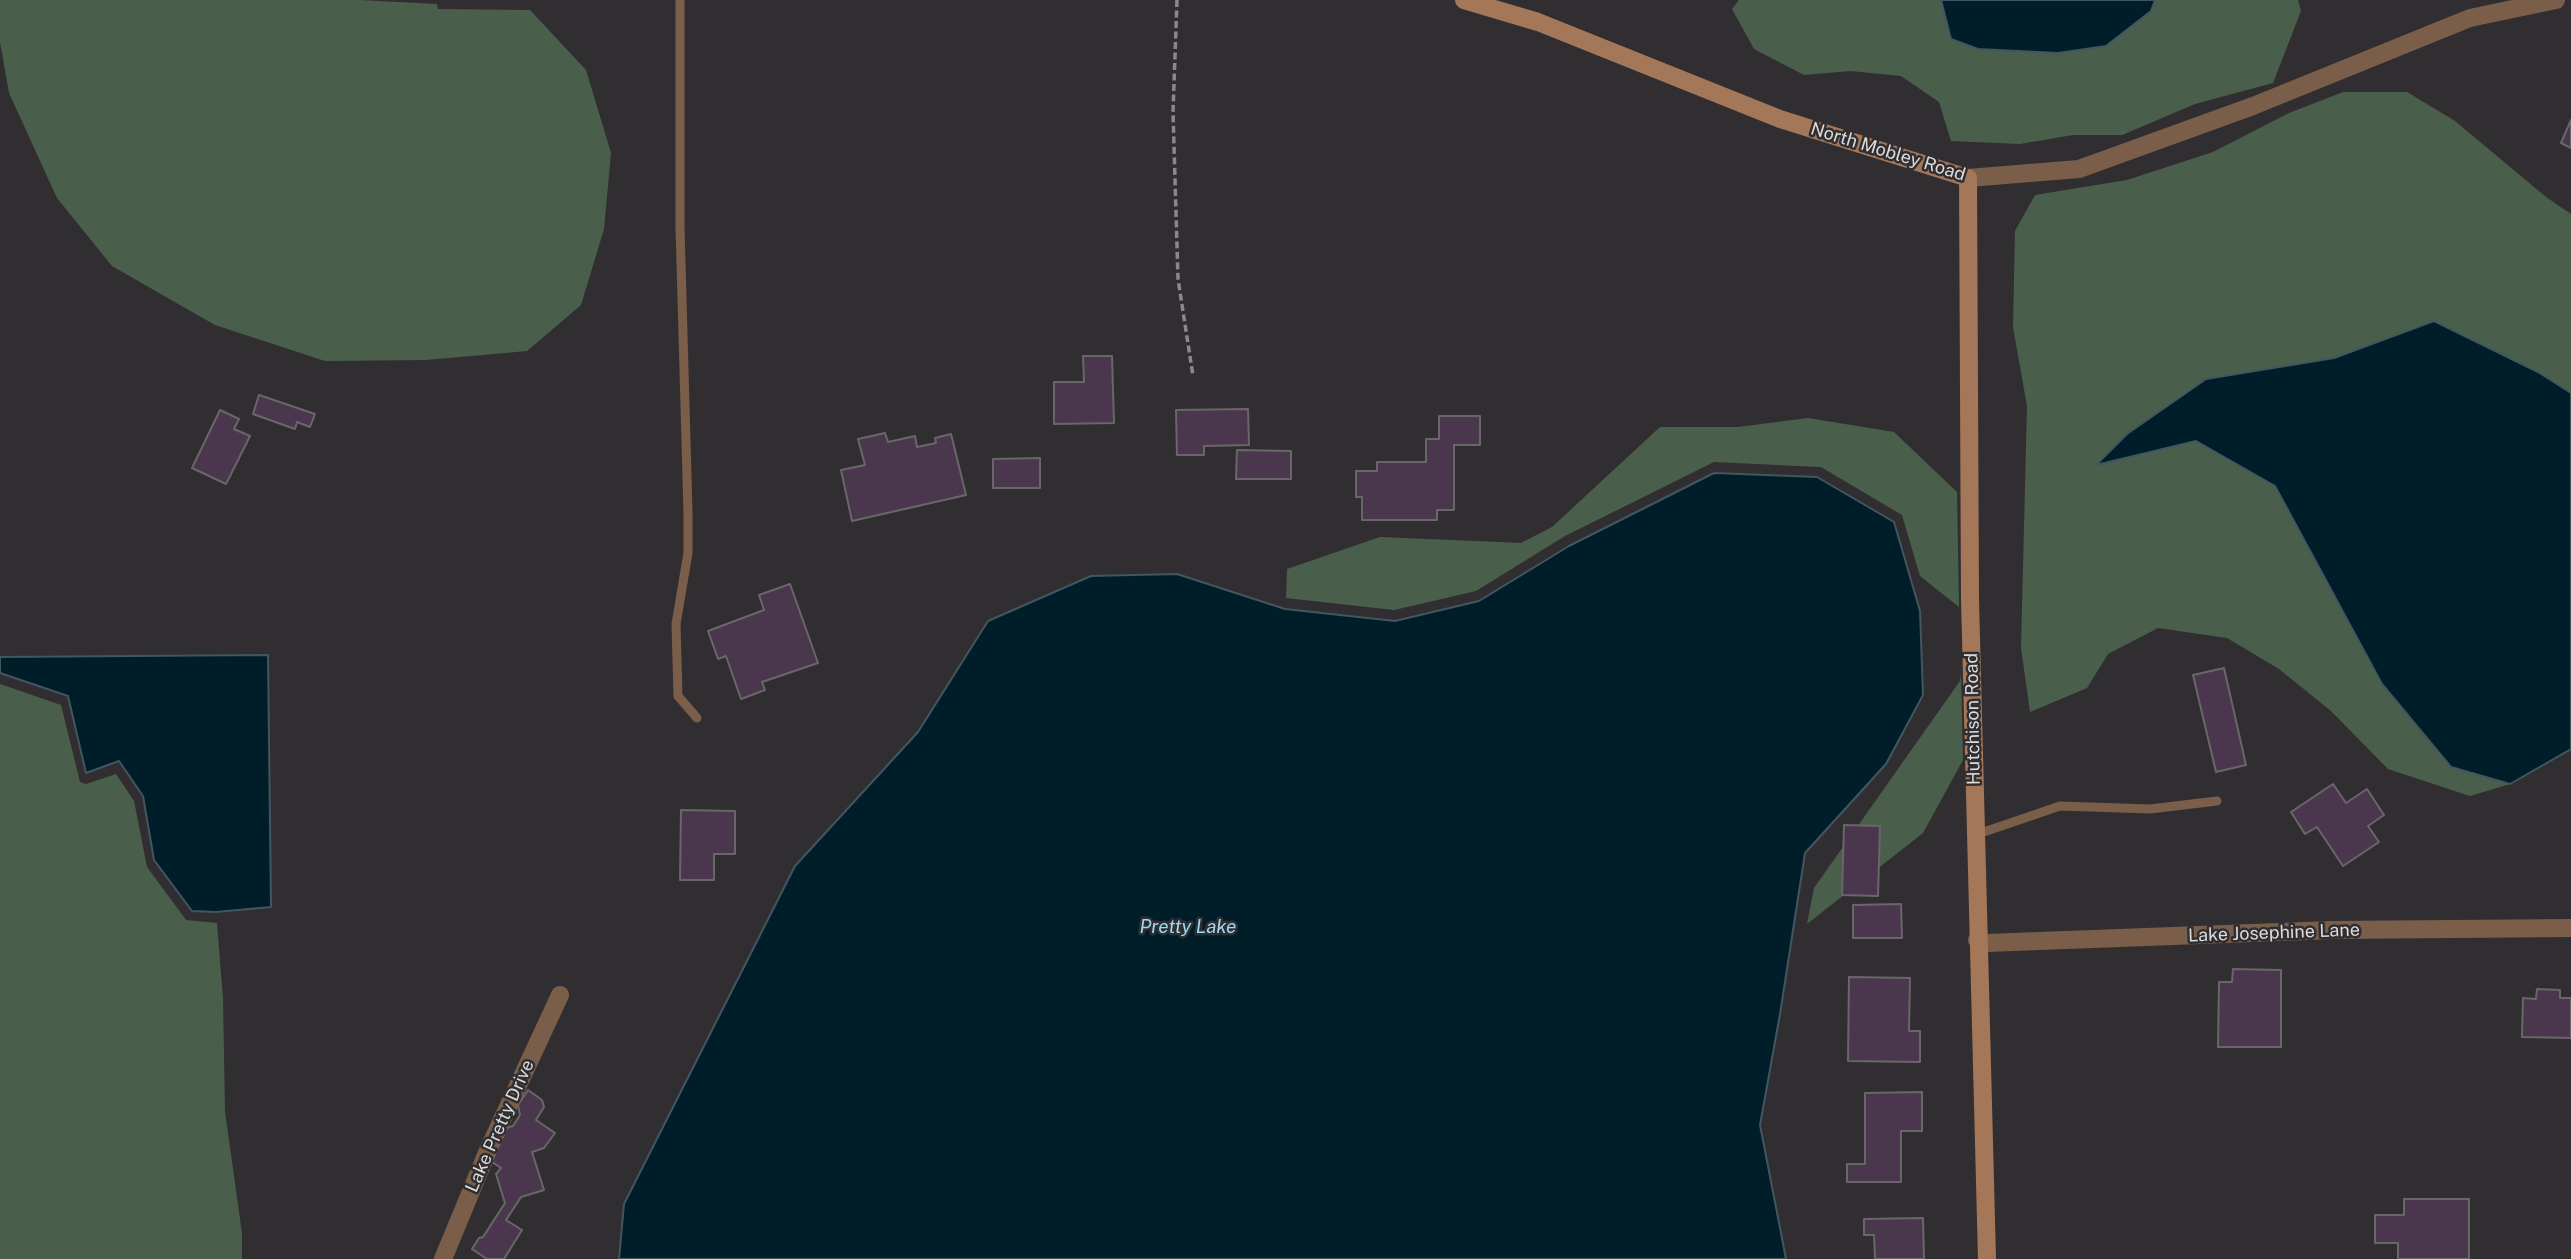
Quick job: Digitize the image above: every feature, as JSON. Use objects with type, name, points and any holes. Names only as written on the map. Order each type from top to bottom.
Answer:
[{"type":"street","name":"North Mobley Road","points":[[1464,0],[1538,22],[1780,119],[1968,178],[2079,169],[2253,106],[2470,18],[2556,0]]},
{"type":"street","name":"Hutchison Road","points":[[1968,178],[1970,586],[1987,1259]]},
{"type":"street","name":"Lake Josephine Lane","points":[[1977,940],[1986,943],[2333,930],[2571,928]]},
{"type":"street","name":"Lake Pretty Drive","points":[[443,1259],[489,1148],[560,995]]},
{"type":"lane","points":[[680,0],[680,227],[688,553],[676,624],[678,696],[698,718]]},
{"type":"lane","points":[[1975,835],[2060,806],[2150,809],[2217,801]]},
{"type":"path","points":[[1177,0],[1173,112],[1178,279],[1193,376]]},
{"type":"green space","points":[[0,0],[360,0],[437,4],[438,9],[530,10],[586,70],[611,153],[604,229],[581,305],[527,351],[426,360],[325,361],[215,325],[112,266],[57,198],[9,93],[0,42]]},
{"type":"green space","points":[[1739,0],[2298,0],[2301,11],[2273,83],[2195,104],[2122,135],[2073,135],[2020,144],[1951,141],[1939,102],[1901,76],[1851,71],[1804,75],[1754,49],[1732,9]]},
{"type":"green space","points":[[2343,92],[2407,92],[2455,121],[2546,197],[2571,214],[2571,393],[2538,372],[2434,321],[2334,358],[2206,379],[2098,464],[2196,441],[2275,486],[2382,684],[2451,767],[2510,784],[2470,796],[2388,769],[2331,711],[2279,669],[2227,638],[2158,628],[2108,654],[2087,688],[2030,712],[2021,648],[2027,406],[2013,327],[2015,231],[2035,195],[2127,180],[2213,152],[2289,113]]},
{"type":"green space","points":[[1808,418],[1894,432],[1957,492],[1959,607],[1920,576],[1902,515],[1821,467],[1714,462],[1565,536],[1476,591],[1394,610],[1286,598],[1287,569],[1380,537],[1521,543],[1552,527],[1660,427],[1738,427]]},
{"type":"green space","points":[[1961,674],[1963,760],[1923,833],[1807,924],[1814,888],[1960,681]]},
{"type":"green space","points":[[0,684],[61,705],[80,782],[86,784],[116,774],[134,801],[147,867],[186,920],[217,923],[223,999],[225,1112],[242,1233],[242,1259],[0,1259]]},
{"type":"water","points":[[1941,0],[2155,0],[2151,11],[2106,46],[2058,53],[1978,49],[1951,39]]},
{"type":"water","points":[[2434,321],[2538,372],[2571,393],[2571,749],[2510,784],[2451,767],[2382,684],[2275,486],[2196,441],[2096,465],[2127,434],[2206,379],[2334,358]]},
{"type":"water","name":"Pretty Lake","points":[[1714,473],[1817,477],[1894,522],[1920,611],[1923,695],[1886,764],[1805,853],[1760,1125],[1786,1259],[619,1259],[624,1204],[795,866],[918,732],[988,621],[1091,576],[1177,574],[1285,609],[1395,621],[1479,601],[1569,546]]},
{"type":"water","points":[[268,655],[271,907],[216,912],[192,911],[154,860],[143,796],[119,761],[86,773],[68,696],[0,673],[0,657]]},
{"type":"building","points":[[2571,120],[2571,148],[2561,143]]},
{"type":"building","points":[[1083,356],[1112,356],[1114,423],[1054,424],[1054,382],[1084,382]]},
{"type":"building","points":[[259,395],[315,414],[310,427],[297,422],[295,429],[253,414]]},
{"type":"building","points":[[1248,409],[1249,445],[1204,446],[1204,455],[1177,455],[1176,410]]},
{"type":"building","points":[[220,410],[239,419],[234,429],[250,436],[226,484],[192,468]]},
{"type":"building","points":[[1439,416],[1480,416],[1480,445],[1454,445],[1454,510],[1437,510],[1437,520],[1362,520],[1362,497],[1356,497],[1356,471],[1377,471],[1377,462],[1426,462],[1426,439],[1439,439]]},
{"type":"building","points":[[885,433],[888,442],[915,436],[917,447],[936,443],[935,438],[951,434],[966,495],[852,521],[841,470],[865,465],[858,439]]},
{"type":"building","points":[[1237,450],[1291,451],[1291,479],[1236,479]]},
{"type":"building","points":[[1040,458],[1040,488],[993,488],[993,459]]},
{"type":"building","points":[[790,584],[818,663],[762,682],[765,690],[741,699],[726,656],[718,659],[708,631],[764,610],[759,595]]},
{"type":"building","points":[[2224,668],[2246,765],[2216,772],[2193,675]]},
{"type":"building","points":[[2333,784],[2346,803],[2367,789],[2384,815],[2368,826],[2379,842],[2343,866],[2317,827],[2305,834],[2291,812]]},
{"type":"building","points":[[681,810],[735,811],[735,854],[714,854],[714,880],[680,880]]},
{"type":"building","points":[[1844,825],[1880,826],[1878,896],[1842,895]]},
{"type":"building","points":[[1901,904],[1902,938],[1853,938],[1853,905]]},
{"type":"building","points":[[2233,969],[2281,970],[2281,1047],[2218,1047],[2219,982],[2232,982]]},
{"type":"building","points":[[1849,977],[1910,978],[1909,1031],[1920,1031],[1920,1062],[1848,1061]]},
{"type":"building","points":[[2537,989],[2560,990],[2560,998],[2571,998],[2571,1038],[2522,1037],[2523,998],[2536,999]]},
{"type":"building","points":[[528,1090],[542,1100],[544,1107],[536,1120],[555,1133],[544,1148],[532,1152],[544,1190],[521,1197],[506,1220],[522,1230],[504,1259],[487,1259],[472,1249],[505,1203],[496,1174],[501,1168],[486,1158],[506,1128],[513,1126],[520,1115],[518,1105]]},
{"type":"building","points":[[1922,1092],[1922,1131],[1901,1131],[1901,1182],[1847,1182],[1847,1164],[1865,1164],[1865,1093]]},
{"type":"building","points":[[2404,1199],[2469,1199],[2469,1259],[2398,1259],[2398,1243],[2375,1243],[2375,1215],[2404,1215]]},
{"type":"building","points":[[1923,1218],[1924,1259],[1875,1259],[1874,1235],[1864,1235],[1864,1219]]}]
